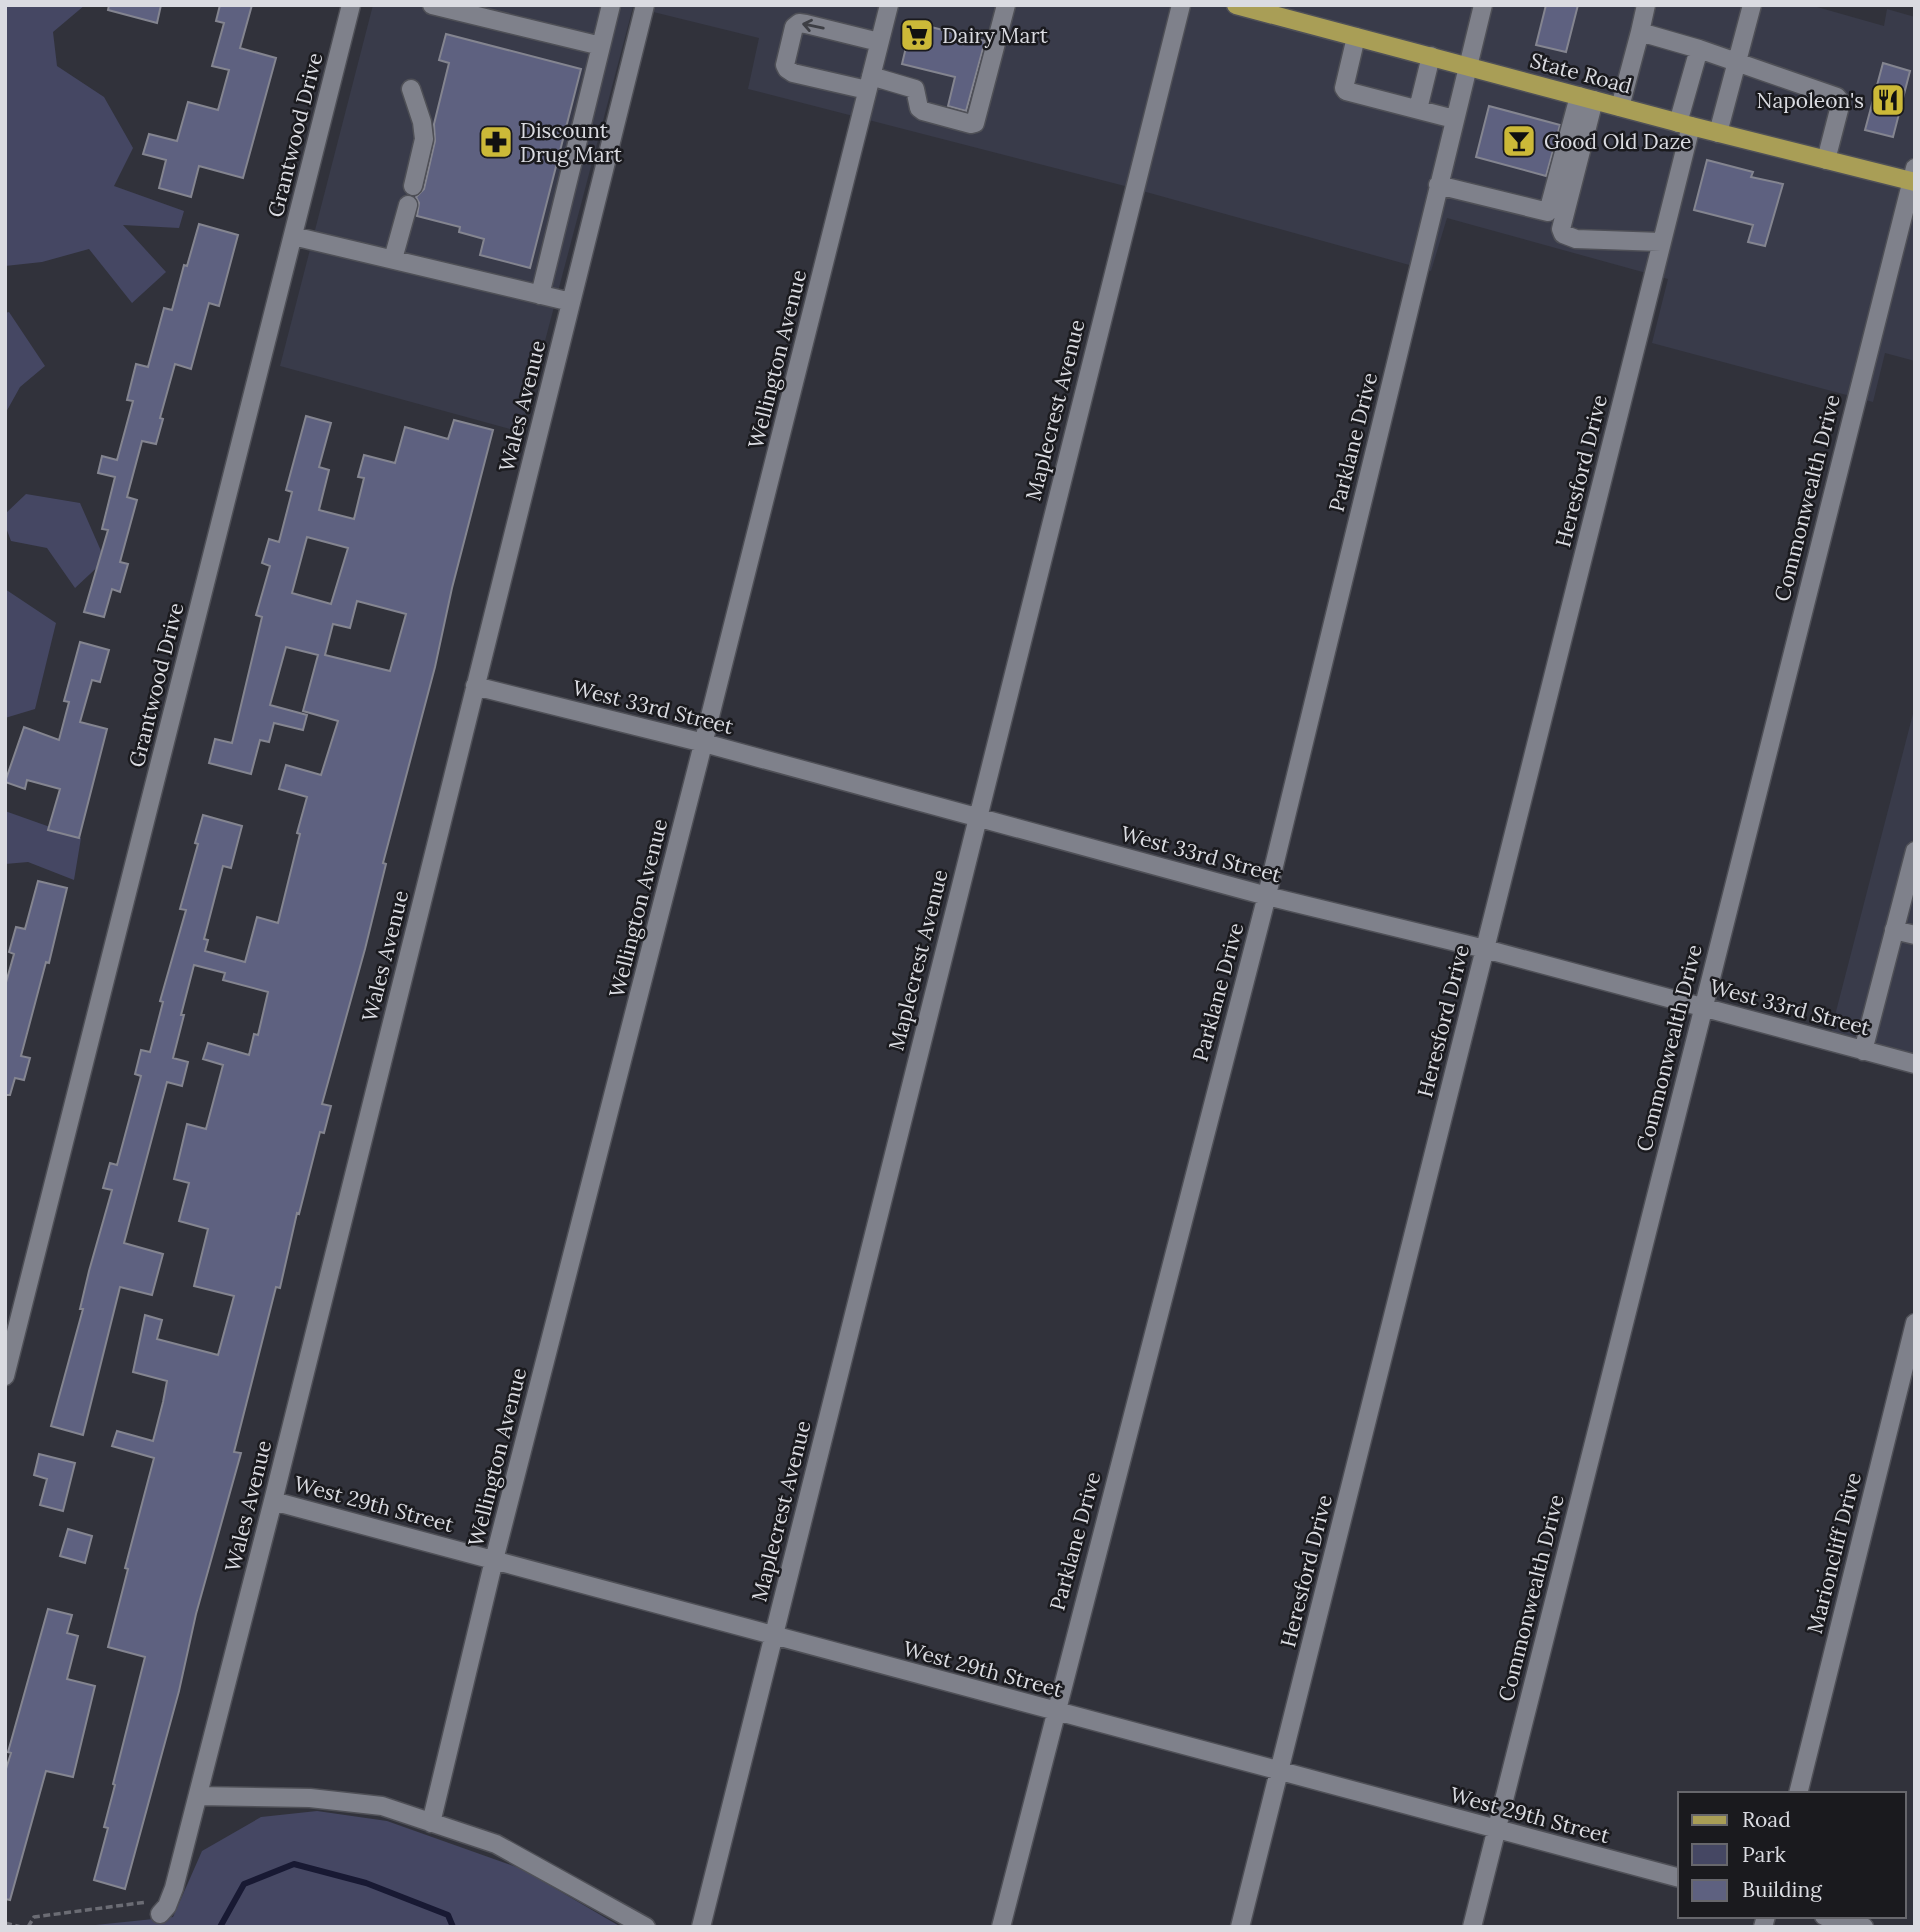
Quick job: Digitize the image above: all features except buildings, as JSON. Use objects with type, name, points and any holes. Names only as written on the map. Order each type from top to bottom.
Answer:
[{"type":"main road","name":"State Road","points":[[1236,5],[1717,133],[1826,160],[1913,177]]},
{"type":"street","name":"Grantwood Drive","points":[[5,1376],[351,5]]},
{"type":"street","points":[[432,5],[482,11],[601,46]]},
{"type":"street","points":[[540,295],[611,5]]},
{"type":"street","name":"Wales Avenue","points":[[155,1908],[167,1906],[174,1888],[198,1796],[645,5]]},
{"type":"street","name":"Wellington Avenue","points":[[430,1823],[494,1560],[704,743],[889,5]]},
{"type":"street","points":[[880,42],[799,23],[794,27],[786,69],[793,73],[915,89],[919,108],[923,111],[975,123],[1006,5]]},
{"type":"street","name":"Maplecrest Avenue","points":[[701,1927],[1181,5]]},
{"type":"street","name":"Parklane Drive","points":[[1001,1927],[1054,1712],[1267,895],[1483,5]]},
{"type":"street","points":[[1620,107],[1646,5]]},
{"type":"street","points":[[1717,133],[1752,5]]},
{"type":"street","points":[[1640,32],[1699,49],[1837,97],[1841,102],[1826,160]]},
{"type":"street","points":[[1356,37],[1344,88],[1346,91],[1454,119]]},
{"type":"street","name":"Heresford Drive","points":[[1240,1927],[1661,242],[1699,49]]},
{"type":"street","points":[[1418,109],[1431,56]]},
{"type":"street","points":[[411,89],[422,122],[424,139],[413,186]]},
{"type":"street","points":[[1438,185],[1548,212],[1586,98]]},
{"type":"street","points":[[1586,98],[1561,229],[1563,234],[1576,239],[1661,242]]},
{"type":"street","name":"Commonwealth Drive","points":[[1472,1927],[1913,177]]},
{"type":"street","points":[[393,259],[408,205]]},
{"type":"street","points":[[293,236],[571,302]]},
{"type":"street","name":"West 33rd Street","points":[[475,685],[704,743],[1267,895],[1485,949],[1915,1064]]},
{"type":"street","points":[[1863,1051],[1915,851]]},
{"type":"street","points":[[1894,930],[1915,936]]},
{"type":"street","name":"Marioncliff Drive","points":[[1798,1792],[1915,1323]]},
{"type":"street","name":"West 29th Street","points":[[273,1501],[1678,1877]]},
{"type":"street","points":[[198,1796],[310,1798],[382,1807],[496,1844],[646,1927]]},
{"type":"street","points":[[1831,1918],[1864,1927]]},
{"type":"path","points":[[28,1927],[34,1917],[155,1908]]},
{"type":"path","points":[[5,1923],[21,1927]]},
{"type":"shaded area","points":[[373,5],[1810,5],[1884,26],[1887,9],[1915,17],[1915,361],[1885,353],[1873,402],[1652,343],[1668,279],[1447,218],[1431,271],[1121,185],[748,89],[759,38],[633,7],[521,432],[280,366]]},
{"type":"shaded area","points":[[1915,706],[1915,1064],[1830,1042]]},
{"type":"green space","points":[[5,5],[85,5],[53,32],[57,66],[104,97],[133,148],[114,186],[184,211],[179,228],[123,225],[166,272],[132,303],[89,249],[42,262],[5,266]]},
{"type":"green space","points":[[9,312],[45,366],[20,387],[5,414],[5,313]]},
{"type":"green space","points":[[26,494],[80,503],[105,560],[75,588],[47,548],[11,541],[5,525],[5,514]]},
{"type":"green space","points":[[5,589],[56,623],[35,709],[5,718]]},
{"type":"green space","points":[[5,811],[81,838],[74,880],[28,862],[5,864]]},
{"type":"green space","points":[[317,1811],[387,1821],[522,1869],[621,1927],[76,1927],[173,1917],[202,1851],[261,1817]]},
{"type":"waterway","points":[[220,1927],[244,1884],[294,1864],[366,1883],[448,1915],[453,1927]]},
{"type":"place","name":"Dairy Mart","points":[[917,35]]},
{"type":"place","name":"Napoleon's","points":[[1888,100]]},
{"type":"place","name":"Good Old Daze","points":[[1519,141]]},
{"type":"place","name":"Discount Drug Mart","points":[[496,142]]}]
